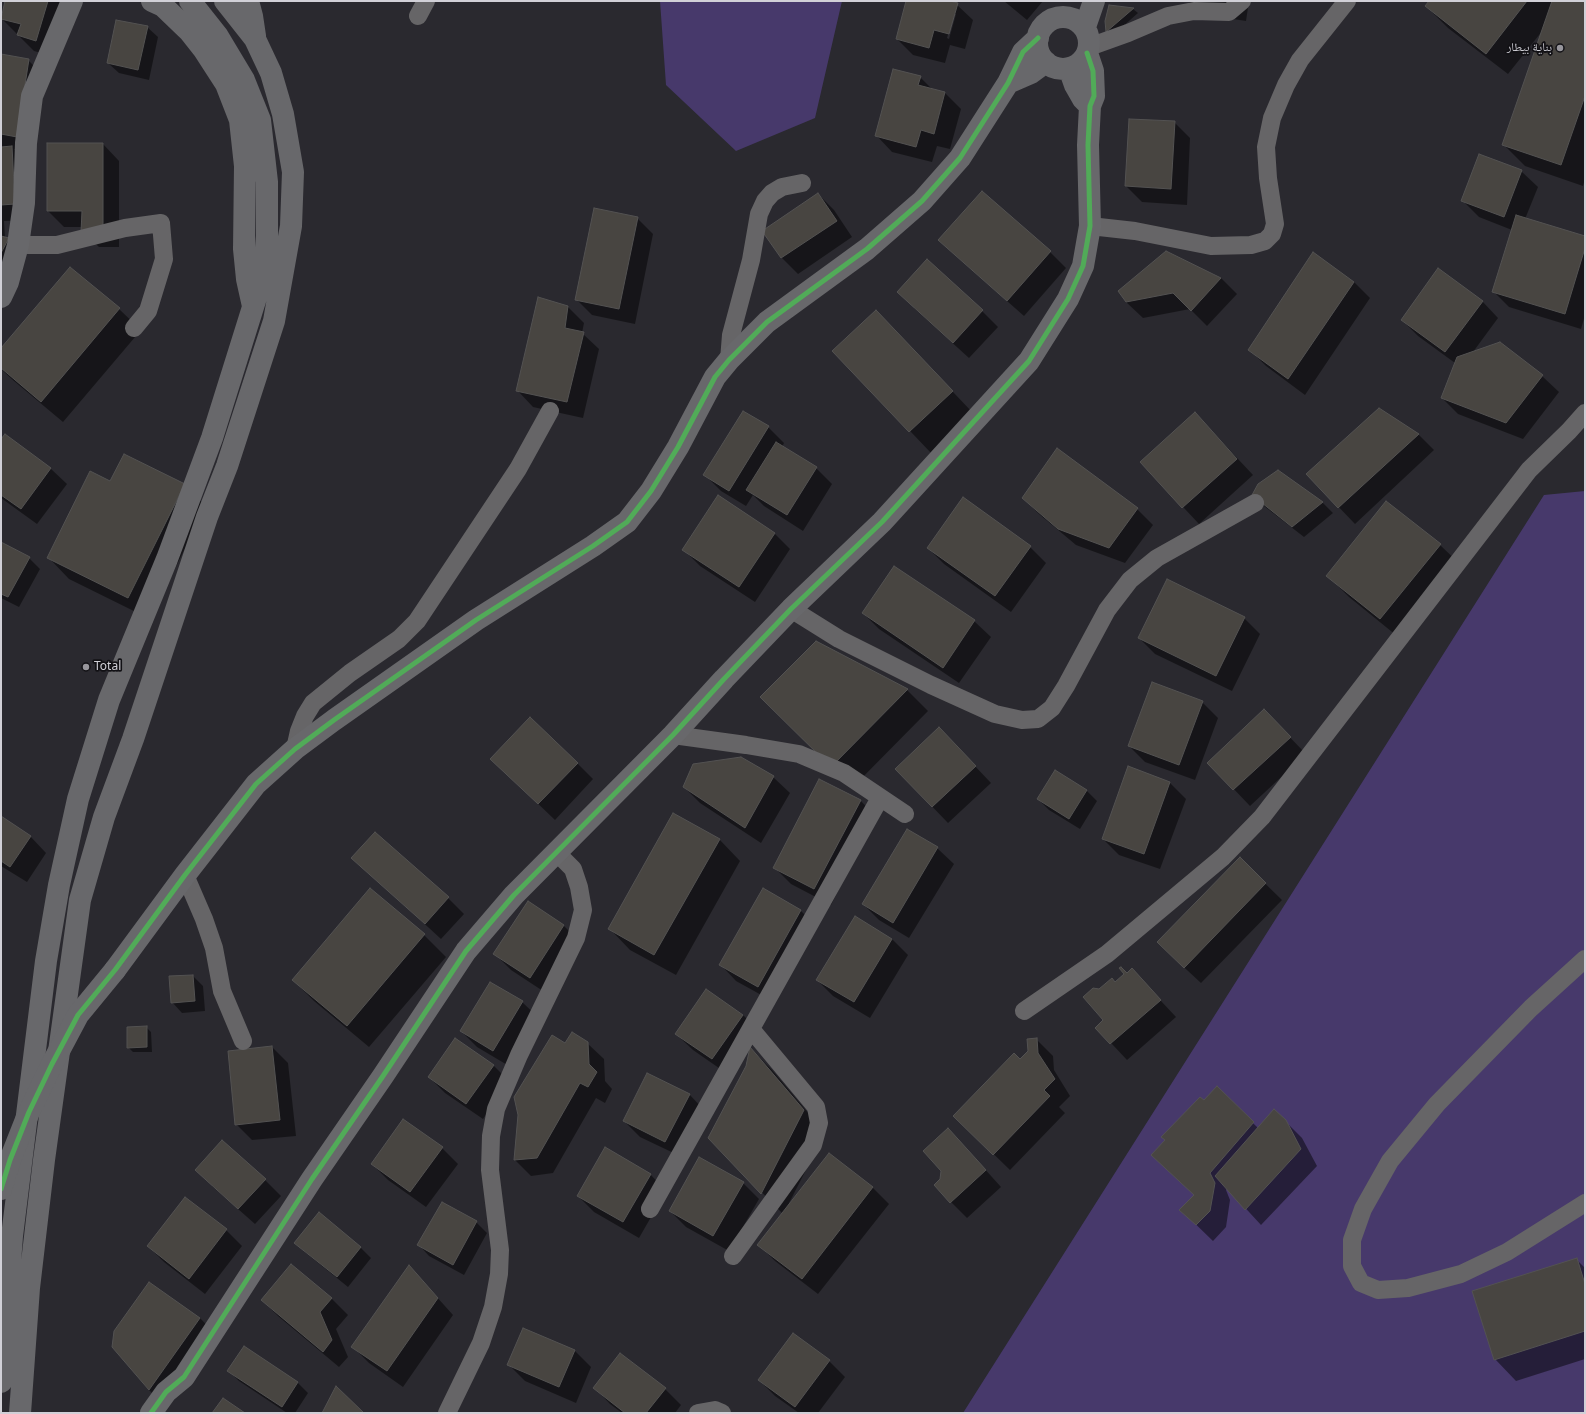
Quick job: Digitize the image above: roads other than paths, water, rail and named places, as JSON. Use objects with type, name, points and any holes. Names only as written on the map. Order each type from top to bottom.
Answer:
[{"type":"street","points":[[152,1],[163,6],[189,31],[204,50],[226,84],[240,120],[244,166],[244,248],[247,279],[253,306]]},
{"type":"street","points":[[1,1382],[12,1236],[46,961],[59,885],[78,798],[109,700],[167,559],[212,438],[264,272],[267,236],[267,182],[260,120],[240,74],[217,35],[190,1]]},
{"type":"street","points":[[20,1413],[31,1273],[61,1029],[80,900],[104,817],[207,517],[227,466],[274,321],[291,226],[293,172],[283,114],[271,73],[255,39],[225,1]]},
{"type":"street","points":[[248,1],[252,16],[255,39]]},
{"type":"street","points":[[1053,19],[1066,1]]},
{"type":"street","points":[[151,1413],[166,1392],[184,1377],[312,1179],[466,951],[514,895],[673,735],[791,609],[882,522],[1029,361],[1068,299],[1083,266],[1090,226],[1088,145],[1090,106],[1094,96],[1093,71],[1087,42],[1078,21],[1070,17],[1053,19],[1046,23],[1038,38],[1040,55],[1052,66],[1069,68],[1082,60],[1087,42],[1094,1]]},
{"type":"street","points":[[1087,42],[1128,33],[1168,16],[1194,11],[1228,12],[1242,1]]},
{"type":"street","points":[[1090,226],[1136,231],[1211,246],[1251,245],[1265,241],[1272,234],[1275,224],[1268,178],[1266,147],[1272,118],[1286,85],[1300,60],[1347,1]]},
{"type":"street","points":[[1,296],[8,282],[18,245],[24,203],[26,143],[32,96],[75,3]]},
{"type":"street","points":[[1,1189],[10,1160],[29,1112],[78,1015],[115,970],[185,875],[256,784],[295,749],[334,720],[476,620],[594,546],[627,522],[651,491],[678,447],[715,377],[729,360],[767,322],[867,248],[922,201],[960,158],[1008,83],[1023,52],[1038,38]]},
{"type":"street","points":[[1008,83],[1030,73],[1046,62]]},
{"type":"street","points":[[1069,68],[1075,85],[1083,99],[1090,106]]},
{"type":"street","points":[[729,360],[731,335],[751,260],[759,214],[765,201],[772,193],[782,187],[802,183]]},
{"type":"street","points":[[18,245],[57,245],[125,228],[161,223],[164,259],[148,311],[134,328]]},
{"type":"street","points":[[295,749],[304,716],[313,703],[350,673],[399,640],[417,621],[518,469],[550,411]]},
{"type":"street","points":[[1024,1011],[1107,954],[1223,857],[1262,817],[1529,470],[1570,431],[1585,413]]},
{"type":"street","points":[[791,609],[839,639],[931,685],[995,714],[1022,720],[1038,719],[1052,708],[1066,686],[1107,610],[1130,580],[1157,558],[1256,503]]},
{"type":"street","points":[[673,735],[746,744],[799,754],[844,773],[905,814]]},
{"type":"street","points":[[650,1209],[880,798]]},
{"type":"street","points":[[447,1413],[480,1343],[493,1307],[499,1274],[500,1250],[490,1170],[491,1136],[496,1109],[519,1055],[576,938],[583,910],[579,887],[573,869],[556,852]]},
{"type":"street","points":[[185,875],[214,948],[222,991],[243,1041]]},
{"type":"street","points":[[1585,959],[1531,1008],[1437,1104],[1390,1161],[1363,1209],[1352,1240],[1352,1266],[1361,1283],[1378,1290],[1408,1288],[1461,1274],[1507,1252],[1585,1203]]},
{"type":"street","points":[[733,1256],[813,1145],[819,1123],[816,1107],[751,1029]]},
{"type":"street","points":[[170,1413],[180,1396],[184,1377]]},
{"type":"street","points":[[698,1413],[715,1410],[722,1413]]},
{"type":"place","name":"بناية بيطار","points":[[1560,48]]},
{"type":"place","name":"Total","points":[[86,667]]}]
